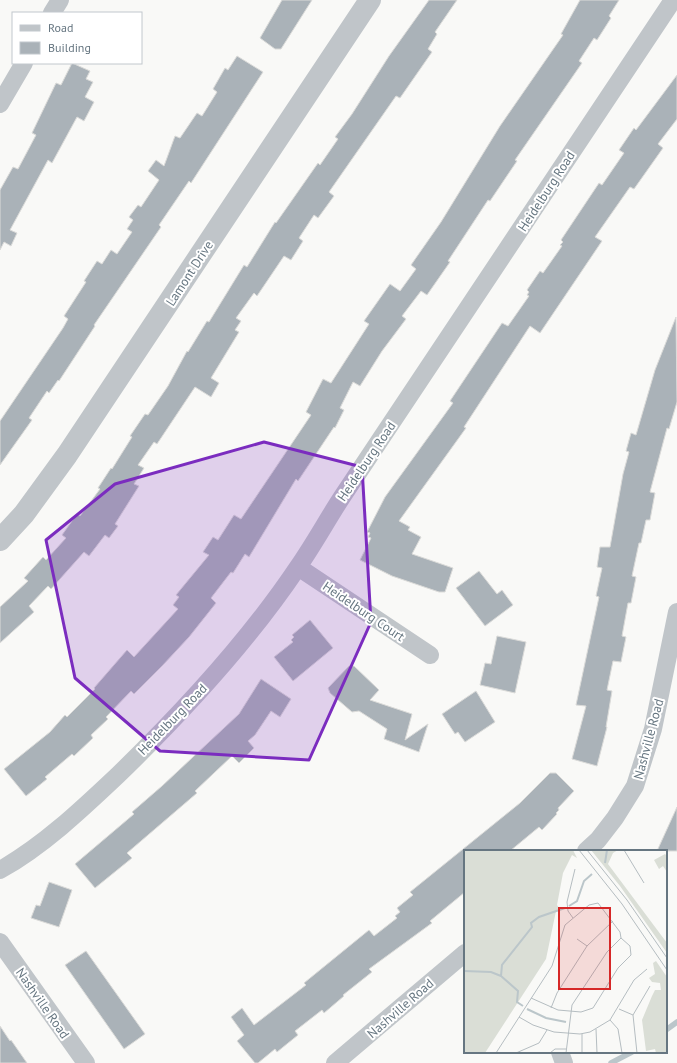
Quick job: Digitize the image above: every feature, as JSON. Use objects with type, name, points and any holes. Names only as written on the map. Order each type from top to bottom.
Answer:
[{"type":"street","points":[[53,12],[60,0]]},
{"type":"street","name":"Lamont Drive","points":[[0,540],[24,514],[67,455],[370,0]]},
{"type":"street","name":"Heidelburg Road","points":[[0,870],[50,835],[91,800],[162,731],[226,662],[298,567],[342,497],[673,0]]},
{"type":"street","points":[[0,104],[23,64]]},
{"type":"street","name":"Heidelburg Court","points":[[298,567],[430,655]]},
{"type":"street","name":"Nashville Road","points":[[587,850],[598,840],[615,818],[635,786],[652,729],[677,612]]},
{"type":"street","name":"Nashville Road","points":[[0,942],[86,1063]]},
{"type":"street","name":"Nashville Road","points":[[335,1063],[464,954]]},
{"type":"street","points":[[560,1053],[564,1063]]},
{"type":"highlighted area","points":[[264,442],[362,467],[371,622],[309,760],[160,751],[75,678],[46,540],[115,484]]},
{"type":"building","points":[[282,0],[312,0],[281,49],[275,49],[260,38]]},
{"type":"building","points":[[429,0],[457,0],[435,32],[437,34],[428,49],[432,52],[400,98],[396,96],[329,192],[334,196],[318,218],[314,215],[299,238],[303,241],[291,260],[284,256],[257,296],[254,293],[236,318],[241,321],[235,330],[239,332],[211,378],[219,383],[211,397],[195,387],[157,444],[154,442],[138,465],[144,468],[134,484],[139,486],[115,524],[118,526],[109,538],[105,535],[89,556],[84,552],[51,589],[48,586],[29,606],[34,612],[0,643],[0,607],[28,581],[24,578],[43,557],[46,560],[66,538],[62,535],[77,514],[80,516],[100,489],[98,488],[132,437],[130,436],[145,414],[148,415],[168,386],[187,351],[188,352],[207,321],[209,322],[244,265],[247,267],[275,222],[276,223],[318,163],[320,165],[338,139],[335,137],[352,114],[389,56]]},
{"type":"building","points":[[580,0],[619,0],[609,16],[611,18],[597,40],[594,38],[579,61],[582,63],[515,160],[517,161],[490,201],[488,200],[448,261],[450,262],[427,295],[421,291],[402,316],[406,319],[382,351],[360,386],[353,382],[340,408],[344,410],[335,428],[334,427],[298,481],[296,479],[249,557],[245,554],[233,573],[231,572],[211,598],[216,603],[189,637],[162,666],[134,694],[131,691],[106,717],[108,719],[91,735],[93,738],[74,756],[72,754],[45,777],[47,779],[26,796],[4,769],[50,732],[65,715],[67,717],[95,689],[94,688],[127,650],[134,657],[178,609],[173,605],[179,597],[176,595],[209,555],[203,552],[213,537],[218,540],[234,515],[241,519],[311,415],[306,412],[323,379],[331,383],[369,324],[364,321],[390,284],[400,291],[416,269],[411,265],[441,222],[500,126],[563,35],[561,34]]},
{"type":"building","points":[[237,56],[263,72],[191,183],[189,181],[159,225],[161,227],[94,325],[95,326],[59,381],[58,380],[49,393],[47,391],[29,418],[32,420],[0,465],[0,421],[63,328],[68,319],[64,316],[86,282],[84,281],[97,261],[102,264],[111,250],[117,254],[132,232],[127,229],[133,220],[129,217],[138,205],[141,207],[159,180],[148,171],[156,160],[164,166],[175,136],[180,138],[197,113],[202,116],[217,92],[213,89],[225,68],[228,70]]},
{"type":"building","points":[[72,64],[90,71],[86,79],[93,82],[85,97],[94,102],[84,121],[77,117],[52,163],[48,160],[10,230],[17,233],[11,246],[4,242],[0,250],[0,190],[13,167],[18,169],[36,135],[32,133],[56,83],[61,85]]},
{"type":"building","points":[[677,75],[677,119],[658,144],[663,148],[634,189],[630,187],[595,237],[602,241],[540,333],[530,326],[464,427],[466,428],[399,521],[410,527],[408,530],[421,537],[412,554],[453,568],[445,592],[439,592],[392,576],[360,560],[371,538],[368,537],[370,533],[367,532],[385,497],[453,403],[450,401],[502,323],[508,326],[529,296],[527,295],[529,292],[527,290],[540,271],[543,273],[562,246],[560,245],[563,242],[561,240],[599,183],[602,185],[624,153],[619,150],[634,128],[636,130]]},
{"type":"building","points":[[676,317],[677,402],[669,429],[667,428],[650,492],[655,493],[650,520],[646,520],[641,543],[639,543],[632,576],[636,577],[631,603],[628,603],[622,636],[626,637],[621,662],[613,661],[607,690],[612,691],[607,727],[597,766],[572,759],[586,706],[576,705],[599,597],[596,596],[602,568],[597,567],[600,547],[610,547],[623,474],[629,452],[626,451],[631,433],[636,435],[655,370]]},
{"type":"building","points":[[479,571],[497,594],[502,590],[513,605],[485,626],[456,588]]},
{"type":"building","points":[[310,620],[333,648],[293,681],[274,657],[293,642],[291,640],[294,637],[292,635]]},
{"type":"building","points":[[497,636],[526,642],[515,693],[480,685],[485,663],[491,664]]},
{"type":"building","points":[[349,666],[354,666],[379,690],[370,700],[412,714],[405,740],[428,724],[419,752],[384,739],[387,729],[359,711],[352,712],[330,693],[328,688]]},
{"type":"building","points":[[261,679],[291,699],[280,717],[271,711],[255,735],[248,741],[254,748],[239,763],[232,756],[195,791],[197,793],[127,853],[132,858],[95,888],[75,864],[134,814],[132,812],[239,714]]},
{"type":"building","points":[[476,691],[495,722],[465,742],[458,732],[455,734],[442,714]]},
{"type":"building","points":[[550,773],[556,773],[574,791],[558,808],[559,810],[556,813],[557,814],[542,830],[539,827],[511,850],[464,850],[464,893],[430,921],[432,923],[369,969],[372,972],[343,995],[344,996],[324,1013],[322,1010],[295,1031],[298,1035],[277,1052],[275,1049],[258,1063],[255,1063],[237,1041],[244,1035],[231,1017],[242,1008],[254,1025],[306,985],[304,983],[369,930],[374,936],[397,918],[395,916],[400,912],[397,908],[413,895],[410,892],[520,803]]},
{"type":"building","points":[[677,807],[677,851],[657,850]]},
{"type":"building","points":[[49,882],[72,890],[59,927],[31,918],[36,905],[40,906]]},
{"type":"building","points":[[86,951],[145,1034],[124,1049],[65,965]]},
{"type":"building","points":[[0,1026],[10,1041],[11,1040],[27,1063],[0,1063]]},
{"type":"waterway","points":[[667,1029],[677,1022]]},
{"type":"waterway","points":[[611,1063],[630,1053]]}]
